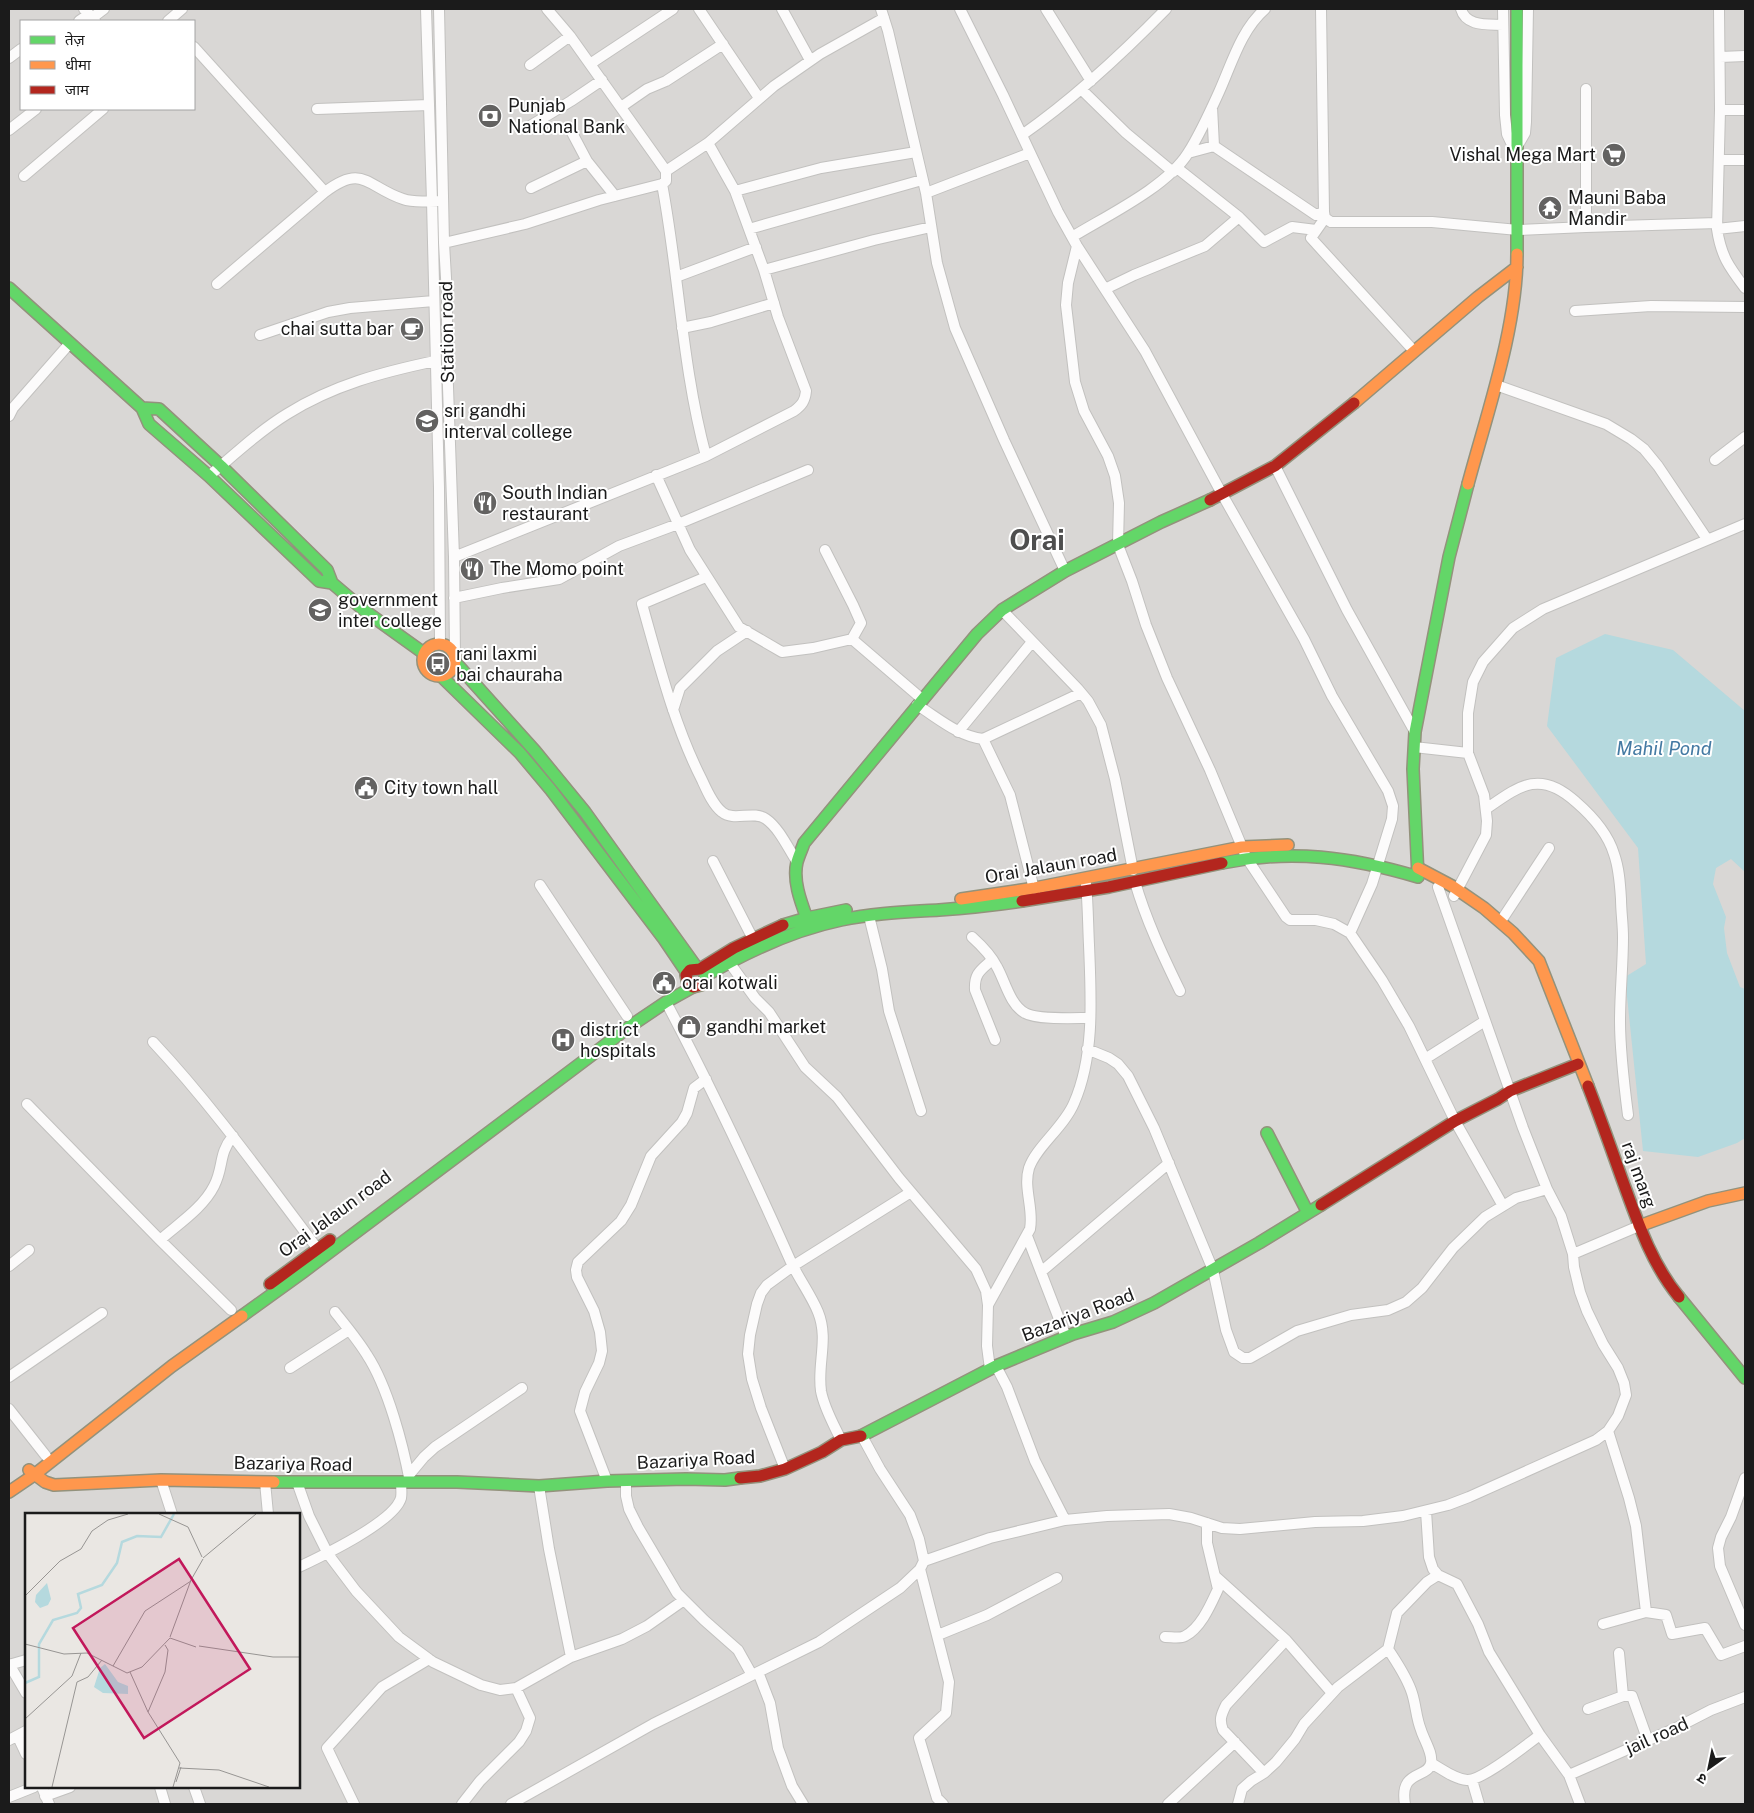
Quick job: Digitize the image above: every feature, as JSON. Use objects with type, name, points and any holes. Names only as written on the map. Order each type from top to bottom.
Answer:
[{"type":"street","points":[[90,16],[104,9]]},
{"type":"street","points":[[171,20],[182,9]]},
{"type":"street","name":"Station road","points":[[426,9],[439,507],[440,644]]},
{"type":"street","name":"Station road","points":[[439,9],[454,557],[455,659]]},
{"type":"street","points":[[444,244],[525,224],[615,196],[662,184],[666,181],[666,172],[602,80],[550,12],[562,9]]},
{"type":"street","points":[[590,64],[673,9]]},
{"type":"street","points":[[699,9],[759,98]]},
{"type":"street","points":[[782,9],[810,60]]},
{"type":"street","points":[[960,9],[1058,212],[1077,246],[1145,351],[1222,494],[1304,639],[1337,704],[1388,791],[1393,806],[1392,819],[1372,884],[1350,932]]},
{"type":"street","points":[[1046,9],[1091,81]]},
{"type":"street","points":[[1022,136],[1048,117],[1120,56],[1166,9]]},
{"type":"street","points":[[1072,237],[1156,185],[1175,170],[1188,153],[1250,26],[1265,9]]},
{"type":"street","points":[[1320,9],[1324,215],[1310,238],[1414,352]]},
{"type":"street","points":[[1461,9],[1463,16],[1479,24],[1503,25]]},
{"type":"street","points":[[1503,9],[1507,134],[1518,150]]},
{"type":"street","points":[[1418,872],[1413,769],[1415,732],[1449,556],[1496,385],[1508,334],[1517,267],[1521,9]]},
{"type":"street","points":[[1719,9],[1720,110],[1717,226],[1720,248],[1728,266],[1745,288]]},
{"type":"street","points":[[666,172],[708,144],[774,86],[810,60],[883,13],[926,193],[937,263],[955,328],[1004,440],[1065,571]]},
{"type":"street","points":[[530,65],[570,36]]},
{"type":"street","points":[[621,107],[647,89],[666,81],[723,44]]},
{"type":"street","points":[[195,48],[325,192]]},
{"type":"street","points":[[9,58],[20,50]]},
{"type":"street","points":[[1720,57],[1745,56]]},
{"type":"street","points":[[530,126],[602,80]]},
{"type":"street","points":[[1081,89],[1126,133],[1238,217],[1264,242],[1292,227],[1316,230]]},
{"type":"street","points":[[1586,89],[1586,226]]},
{"type":"street","points":[[317,109],[429,105]]},
{"type":"street","points":[[1212,106],[1214,146]]},
{"type":"street","points":[[9,130],[35,110]]},
{"type":"street","points":[[24,176],[102,110]]},
{"type":"street","points":[[1720,110],[1745,110]]},
{"type":"street","points":[[569,127],[587,161],[615,196]]},
{"type":"street","points":[[454,557],[706,456],[794,411],[806,399],[806,390],[735,191],[708,144]]},
{"type":"street","points":[[1188,153],[1214,146],[1316,215],[1324,215],[1331,222],[1432,222],[1518,230],[1586,226],[1745,226]]},
{"type":"street","points":[[735,191],[821,168],[916,152]]},
{"type":"street","points":[[926,193],[1030,153]]},
{"type":"street","points":[[1719,160],[1745,160]]},
{"type":"street","points":[[531,188],[587,161]]},
{"type":"street","points":[[217,284],[325,192],[338,182],[348,178],[356,178],[368,182],[401,199],[411,201],[444,201]]},
{"type":"street","points":[[749,229],[922,180]]},
{"type":"street","points":[[662,184],[669,222],[692,395],[706,456]]},
{"type":"street","points":[[1105,289],[1205,246],[1238,217]]},
{"type":"street","points":[[764,270],[874,240],[931,227]]},
{"type":"street","points":[[1077,246],[1068,283],[1066,305],[1075,382],[1084,411],[1108,456],[1115,476],[1119,503],[1118,545],[1167,678],[1210,770],[1244,852],[1286,917],[1290,920],[1316,920],[1334,924],[1350,932],[1382,980],[1425,1059],[1455,1121],[1503,1206]]},
{"type":"street","points":[[676,277],[756,247]]},
{"type":"street","points":[[809,923],[797,883],[797,862],[804,843],[919,702],[977,634],[1002,610],[1065,571],[1275,466],[1345,411],[1478,297],[1517,267]]},
{"type":"street","points":[[9,288],[142,408],[149,424],[209,476],[319,581],[332,583]]},
{"type":"street","points":[[260,335],[328,312],[350,308],[434,301]]},
{"type":"street","points":[[682,328],[711,322],[774,303]]},
{"type":"street","points":[[1575,310],[1651,306],[1745,307]]},
{"type":"street","points":[[9,416],[13,408],[70,343]]},
{"type":"street","points":[[209,476],[270,426],[319,396],[380,374],[435,361]]},
{"type":"street","points":[[1496,385],[1606,424],[1631,439],[1644,449],[1658,466],[1707,539]]},
{"type":"street","points":[[142,408],[159,409],[221,466],[327,570],[332,583],[365,611],[425,654]]},
{"type":"street","points":[[1715,460],[1745,438]]},
{"type":"street","points":[[1275,466],[1347,610],[1415,732]]},
{"type":"street","points":[[454,598],[559,579],[619,546],[678,524],[808,470]]},
{"type":"street","points":[[656,475],[690,550],[739,627],[782,652],[813,648],[852,639],[861,624],[824,550]]},
{"type":"street","points":[[1456,892],[1486,835],[1484,794],[1468,753],[1468,713],[1473,682],[1484,662],[1513,628],[1543,609],[1745,524]]},
{"type":"street","points":[[706,577],[642,604],[673,711],[692,761],[718,808],[731,817],[755,816],[765,818],[774,827],[797,862]]},
{"type":"street","points":[[1002,610],[1088,701],[1101,725],[1115,779],[1133,870]]},
{"type":"street","points":[[673,711],[680,688],[717,651],[747,632]]},
{"type":"street","points":[[852,639],[919,702],[958,732],[972,738],[983,739],[1081,693]]},
{"type":"street","points":[[958,732],[1032,642]]},
{"type":"street","points":[[440,644],[449,647],[455,659],[585,812],[695,975],[664,939],[551,790],[520,753],[442,676],[427,670],[424,660],[425,654],[431,647],[440,644]]},
{"type":"street","points":[[442,676],[450,671],[455,659]]},
{"type":"street","points":[[983,739],[1010,795],[1035,894]]},
{"type":"street","points":[[1414,747],[1468,753]]},
{"type":"street","points":[[1486,809],[1515,788],[1532,783],[1547,785],[1568,794],[1587,812],[1600,828],[1614,852],[1619,876],[1622,930],[1620,1022],[1622,1064],[1628,1115]]},
{"type":"street","points":[[1501,922],[1549,848]]},
{"type":"street","name":"Orai Jalaun road","points":[[9,1484],[32,1472],[46,1456],[74,1431],[231,1310],[627,1016],[695,975],[726,951],[752,937],[809,923],[1035,894],[1086,885],[1135,882],[1244,852]]},
{"type":"street","name":"Orai Jalaun road","points":[[1086,885],[1133,870],[1244,852],[1380,860],[1418,872]]},
{"type":"street","points":[[713,861],[752,937]]},
{"type":"street","points":[[1418,872],[1438,887],[1456,892],[1538,961]]},
{"type":"street","points":[[1418,872],[1456,892],[1501,922],[1526,945],[1538,961]]},
{"type":"street","points":[[1135,882],[1146,914],[1180,991]]},
{"type":"street","points":[[540,885],[627,1016]]},
{"type":"street","points":[[988,1305],[1027,1236],[1032,1220],[1027,1181],[1028,1170],[1033,1159],[1062,1123],[1073,1105],[1080,1088],[1087,1049],[1092,1001],[1086,885]]},
{"type":"street","points":[[511,1804],[653,1724],[819,1642],[900,1588],[922,1565],[990,1538],[1065,1520],[1107,1516],[1169,1514],[1222,1528],[1240,1529],[1315,1522],[1363,1521],[1403,1516],[1448,1505],[1469,1497],[1596,1440],[1608,1431],[1618,1416],[1626,1395],[1624,1383],[1618,1368],[1603,1344],[1587,1311],[1580,1292],[1561,1216],[1547,1189],[1510,1091],[1438,887]]},
{"type":"street","name":"Orai Jalaun road","points":[[695,975],[729,962],[809,923],[842,910],[954,904]]},
{"type":"street","points":[[869,916],[882,968],[888,1011],[921,1111]]},
{"type":"street","points":[[972,937],[992,960],[1011,997],[1025,1014],[1036,1017],[1090,1018]]},
{"type":"street","points":[[992,960],[976,976],[974,982],[975,990],[995,1040]]},
{"type":"street","name":"raj marg","points":[[1538,961],[1602,1123],[1639,1226],[1654,1258],[1671,1287],[1744,1372]]},
{"type":"street","points":[[729,962],[755,998],[768,1012],[804,1067],[837,1097],[911,1192],[976,1269],[986,1291],[988,1305],[987,1346],[993,1368],[1017,1412],[1035,1461],[1065,1520]]},
{"type":"street","points":[[9,1492],[32,1472],[206,1341],[303,1272],[666,1002],[695,975]]},
{"type":"street","points":[[666,1002],[706,1079],[793,1266],[818,1311],[823,1334],[821,1390],[841,1440]]},
{"type":"street","points":[[1425,1059],[1485,1021]]},
{"type":"street","points":[[153,1042],[187,1078],[317,1248]]},
{"type":"street","points":[[1087,1049],[1118,1064],[1128,1076],[1154,1128],[1213,1270],[1226,1330],[1234,1352],[1239,1357],[1250,1358],[1297,1332],[1351,1315],[1388,1310],[1406,1302],[1422,1288],[1453,1248],[1485,1217],[1516,1198],[1547,1189]]},
{"type":"street","name":"Bazariya Road","points":[[32,1472],[45,1482],[54,1485],[161,1480],[297,1482],[406,1480],[539,1486],[607,1481],[725,1480],[760,1476],[786,1469],[822,1452],[841,1440],[862,1436],[993,1368],[1066,1337],[1133,1314],[1213,1270],[1455,1121],[1510,1091],[1578,1064]]},
{"type":"street","points":[[607,1481],[580,1411],[585,1392],[600,1363],[602,1351],[600,1332],[594,1311],[576,1277],[576,1270],[578,1262],[621,1221],[631,1205],[651,1156],[682,1122],[687,1113],[694,1088],[706,1079]]},
{"type":"street","points":[[27,1104],[231,1310]]},
{"type":"street","points":[[1267,1133],[1308,1213]]},
{"type":"street","points":[[160,1240],[207,1198],[215,1185],[225,1145],[233,1136]]},
{"type":"street","points":[[1042,1271],[1169,1163]]},
{"type":"street","points":[[786,1469],[761,1408],[752,1379],[748,1354],[750,1335],[761,1293],[767,1285],[793,1266],[911,1192]]},
{"type":"street","points":[[1572,1254],[1639,1226],[1708,1201],[1745,1193]]},
{"type":"street","points":[[1027,1236],[1066,1337]]},
{"type":"street","points":[[9,1266],[29,1250]]},
{"type":"street","points":[[335,1312],[368,1356],[378,1375],[398,1428],[406,1480]]},
{"type":"street","points":[[9,1377],[102,1313]]},
{"type":"street","points":[[290,1368],[348,1330]]},
{"type":"street","points":[[300,1566],[328,1554],[392,1513],[401,1497],[406,1480],[424,1457],[435,1447],[522,1388]]},
{"type":"street","points":[[9,1409],[46,1456]]},
{"type":"street","points":[[1608,1431],[1636,1526],[1646,1612]]},
{"type":"street","points":[[862,1436],[880,1469],[910,1516],[920,1539],[922,1565],[949,1682],[946,1713],[919,1738],[937,1798],[943,1804]]},
{"type":"street","points":[[1745,1478],[1718,1548],[1720,1566],[1745,1626]]},
{"type":"street","points":[[161,1480],[172,1513]]},
{"type":"street","points":[[626,1481],[626,1496],[629,1509],[638,1527],[684,1600],[738,1650],[755,1674],[770,1703],[778,1748],[792,1786],[803,1804]]},
{"type":"street","points":[[264,1482],[268,1513]]},
{"type":"street","points":[[297,1482],[309,1516],[328,1554],[356,1591],[399,1637],[429,1659],[481,1685],[500,1690],[516,1688],[571,1657],[622,1639],[647,1626],[684,1600]]},
{"type":"street","points":[[539,1486],[549,1549],[571,1657]]},
{"type":"street","points":[[1426,1511],[1429,1557],[1432,1569],[1438,1575],[1457,1584],[1478,1624],[1489,1652],[1540,1735],[1569,1775],[1580,1804]]},
{"type":"street","points":[[1165,1637],[1178,1638],[1186,1636],[1205,1613],[1218,1589],[1208,1543],[1207,1523]]},
{"type":"street","points":[[1238,1804],[1242,1789],[1251,1781],[1264,1774],[1276,1762],[1295,1739],[1304,1724],[1332,1693],[1357,1671],[1388,1649],[1397,1613],[1426,1582],[1438,1575]]},
{"type":"street","points":[[1215,1576],[1286,1640],[1332,1693]]},
{"type":"street","points":[[938,1635],[986,1615],[1057,1578]]},
{"type":"street","points":[[1603,1624],[1646,1612],[1666,1615],[1672,1634],[1705,1628],[1721,1655],[1745,1646]]},
{"type":"street","points":[[1264,1774],[1223,1730],[1220,1722],[1221,1715],[1226,1706],[1286,1640]]},
{"type":"street","points":[[1388,1649],[1405,1675],[1412,1693],[1420,1728],[1430,1753],[1431,1763],[1429,1768],[1414,1776],[1407,1783],[1404,1790],[1405,1804]]},
{"type":"street","points":[[1619,1653],[1622,1696]]},
{"type":"street","points":[[354,1804],[327,1748],[382,1687],[429,1659]]},
{"type":"street","points":[[25,1660],[9,1664],[25,1691]]},
{"type":"street","points":[[462,1804],[480,1780],[519,1742],[526,1731],[530,1718],[516,1688]]},
{"type":"street","points":[[1588,1709],[1622,1696],[1632,1696],[1648,1741]]},
{"type":"street","name":"jail road","points":[[1569,1775],[1648,1741],[1711,1710],[1745,1697]]},
{"type":"street","points":[[1431,1763],[1453,1776],[1464,1780],[1472,1780],[1483,1775],[1540,1735]]},
{"type":"street","points":[[18,1736],[25,1752]]},
{"type":"street","points":[[1168,1804],[1235,1742]]},
{"type":"street","points":[[1472,1780],[1479,1804]]},
{"type":"street","points":[[9,1797],[32,1788]]},
{"type":"street","points":[[46,1796],[67,1788]]},
{"type":"street","points":[[160,1788],[165,1804]]},
{"type":"street","points":[[194,1788],[200,1804]]},
{"type":"shaded area","points":[[9,9],[1745,9],[1745,1804],[9,1804]]},
{"type":"water","name":"Mahil Pond","points":[[1605,634],[1673,650],[1745,711],[1745,872],[1731,859],[1716,868],[1713,884],[1726,917],[1724,928],[1727,953],[1740,987],[1745,989],[1745,1138],[1737,1143],[1698,1157],[1643,1151],[1625,977],[1646,964],[1638,848],[1547,726],[1556,658]]},
{"type":"traffic: fast","points":[[1517,9],[1517,254]]},
{"type":"traffic: fast","points":[[9,288],[142,408],[149,424],[209,476],[319,581],[332,583]]},
{"type":"traffic: fast","points":[[142,408],[159,409],[221,466],[327,570],[332,583],[365,611],[425,654]]},
{"type":"traffic: fast","points":[[1222,863],[1273,856],[1321,857],[1369,864],[1418,877],[1413,769],[1415,732],[1449,557],[1468,484]]},
{"type":"traffic: fast","points":[[810,927],[799,895],[796,878],[797,862],[804,843],[977,634],[1002,610],[1065,571],[1161,522],[1210,500]]},
{"type":"traffic: fast","points":[[455,662],[535,751],[585,812],[697,968]]},
{"type":"traffic: fast","points":[[441,676],[520,753],[551,790],[664,939],[687,973]]},
{"type":"traffic: fast","points":[[705,976],[771,942],[823,924],[878,914],[1022,901]]},
{"type":"traffic: fast","points":[[783,925],[846,910]]},
{"type":"traffic: fast","points":[[242,1316],[629,1027],[666,1002],[693,987]]},
{"type":"traffic: fast","points":[[1267,1133],[1308,1213]]},
{"type":"traffic: fast","points":[[861,1436],[996,1366],[1073,1334],[1113,1322],[1154,1303],[1321,1205]]},
{"type":"traffic: fast","points":[[1679,1297],[1745,1378]]},
{"type":"traffic: fast","points":[[274,1482],[457,1482],[539,1486],[607,1481],[725,1480],[740,1478]]},
{"type":"traffic: slow","points":[[1468,484],[1507,341],[1516,282],[1517,254]]},
{"type":"traffic: slow","points":[[1354,403],[1478,297],[1517,267]]},
{"type":"traffic: slow","points":[[439,644],[450,649],[455,660],[450,671],[439,676],[428,671],[423,660],[428,649],[439,644]]},
{"type":"traffic: slow","points":[[961,899],[1035,888],[1242,847],[1288,845]]},
{"type":"traffic: slow","points":[[1418,868],[1452,886],[1484,908],[1513,933],[1539,961],[1588,1086]]},
{"type":"traffic: slow","points":[[1639,1226],[1708,1201],[1745,1193]]},
{"type":"traffic: slow","points":[[9,1492],[34,1475],[172,1366],[242,1316]]},
{"type":"traffic: slow","points":[[29,1470],[45,1482],[54,1485],[161,1480],[274,1482]]},
{"type":"traffic: jam","points":[[1210,500],[1275,466],[1354,403]]},
{"type":"traffic: jam","points":[[1022,901],[1109,887],[1222,863]]},
{"type":"traffic: jam","points":[[701,985],[693,987],[688,984],[686,975],[690,970],[700,969],[734,948],[783,925]]},
{"type":"traffic: jam","points":[[1321,1205],[1455,1121],[1510,1091],[1578,1064]]},
{"type":"traffic: jam","points":[[1588,1086],[1646,1241],[1660,1270],[1679,1297]]},
{"type":"traffic: jam","points":[[270,1284],[330,1240]]},
{"type":"traffic: jam","points":[[740,1478],[760,1476],[785,1469],[822,1452],[841,1440],[861,1436]]},
{"type":"place","name":"Punjab National Bank","points":[[490,116]]},
{"type":"place","name":"Vishal Mega Mart","points":[[1614,155]]},
{"type":"place","name":"Mauni Baba Mandir","points":[[1550,208]]},
{"type":"place","name":"chai sutta bar","points":[[412,329]]},
{"type":"place","name":"sri gandhi interval college","points":[[427,421]]},
{"type":"place","name":"South Indian restaurant","points":[[485,503]]},
{"type":"place","name":"The Momo point","points":[[472,569]]},
{"type":"place","name":"government inter college","points":[[320,610]]},
{"type":"place","name":"rani laxmi bai chauraha","points":[[438,664]]},
{"type":"place","name":"City town hall","points":[[366,788]]},
{"type":"place","name":"orai kotwali","points":[[664,983]]},
{"type":"place","name":"gandhi market","points":[[689,1027]]},
{"type":"place","name":"district hospitals","points":[[563,1040]]},
{"type":"district","name":"Orai","points":[[1037,540]]}]
